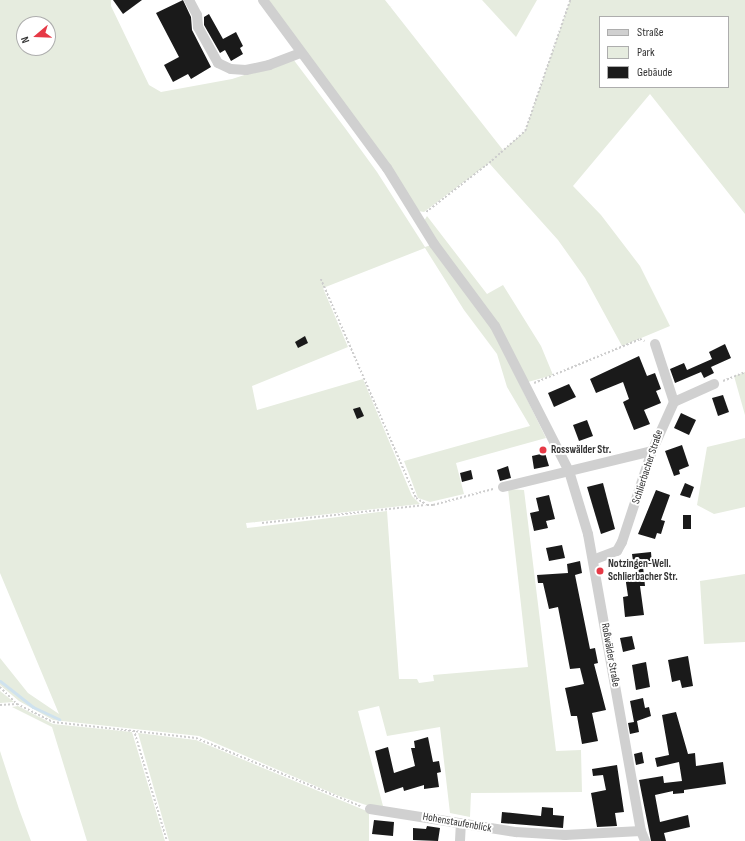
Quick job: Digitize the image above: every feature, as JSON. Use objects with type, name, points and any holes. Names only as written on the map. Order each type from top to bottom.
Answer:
[{"type":"street","points":[[189,0],[197,15],[198,27],[218,64],[231,69],[246,70],[301,53]]},
{"type":"street","name":"Roßwälder Straße","points":[[263,0],[387,168],[434,244],[495,326],[569,471],[583,515],[593,560],[641,831],[645,841]]},
{"type":"street","points":[[655,344],[674,402],[714,384]]},
{"type":"street","name":"Schlierbacher Straße","points":[[593,560],[617,551],[622,542],[650,464],[652,451],[674,402]]},
{"type":"street","points":[[503,487],[652,451]]},
{"type":"street","name":"Hohenstaufenblick","points":[[370,809],[461,824],[566,838],[641,831]]},
{"type":"street","points":[[460,841],[461,824]]},
{"type":"path","points":[[419,219],[525,131],[570,0]]},
{"type":"path","points":[[321,279],[413,493],[420,502],[427,505]]},
{"type":"path","points":[[525,386],[640,339],[655,344]]},
{"type":"path","points":[[714,384],[745,372]]},
{"type":"path","points":[[262,524],[427,505],[503,487]]},
{"type":"path","points":[[0,687],[17,704],[42,718],[64,725],[134,730],[196,738],[338,798],[370,809]]},
{"type":"path","points":[[0,705],[17,704]]},
{"type":"path","points":[[134,730],[167,841]]},
{"type":"green space","points":[[0,0],[111,0],[111,6],[149,85],[161,92],[232,79],[293,59],[377,172],[425,247],[431,245],[493,330],[546,438],[456,463],[464,494],[430,502],[418,498],[404,461],[530,426],[507,387],[497,354],[464,310],[425,248],[323,288],[348,347],[252,386],[257,410],[363,379],[412,496],[420,504],[246,523],[247,528],[387,511],[399,679],[417,679],[419,683],[434,681],[433,675],[528,667],[508,489],[524,490],[556,751],[581,750],[582,792],[471,793],[470,817],[450,813],[440,727],[387,736],[379,706],[358,711],[383,806],[369,806],[339,796],[199,736],[53,720],[19,701],[0,685],[0,658],[28,693],[59,714],[0,573]]},
{"type":"green space","points":[[267,0],[385,0],[503,150],[525,131],[570,0],[745,0],[745,214],[650,94],[573,186],[601,215],[640,266],[670,326],[622,346],[585,278],[558,240],[489,163],[424,212],[418,211]]},
{"type":"green space","points":[[482,0],[537,0],[516,37]]},
{"type":"green space","points":[[427,216],[487,294],[503,285],[541,346],[553,375],[528,382],[424,221]]},
{"type":"green space","points":[[745,372],[745,415],[734,376]]},
{"type":"green space","points":[[745,438],[745,507],[714,514],[697,505],[707,447]]},
{"type":"green space","points":[[745,574],[745,642],[704,644],[700,581]]},
{"type":"green space","points":[[0,691],[14,702],[0,703]]},
{"type":"green space","points":[[18,706],[53,724],[132,732],[165,841],[87,841],[52,727],[12,707]]},
{"type":"green space","points":[[138,733],[196,740],[369,812],[369,841],[169,841]]},
{"type":"green space","points":[[0,751],[19,809],[31,841],[0,841]]},
{"type":"building","points":[[113,0],[142,0],[123,14]]},
{"type":"building","points":[[183,0],[191,17],[192,30],[211,67],[191,79],[188,74],[173,82],[164,65],[179,57],[156,13]]},
{"type":"building","points":[[209,14],[223,39],[236,32],[243,46],[240,48],[243,54],[231,61],[225,50],[220,53],[204,25],[204,17]]},
{"type":"building","points":[[305,336],[308,343],[298,348],[295,342]]},
{"type":"building","points":[[725,344],[731,358],[711,367],[714,373],[704,378],[701,372],[675,383],[670,369],[684,363],[687,370],[712,359],[709,352]]},
{"type":"building","points":[[639,356],[647,376],[655,373],[661,389],[656,391],[661,403],[644,410],[650,424],[634,430],[623,402],[629,399],[623,382],[596,393],[590,379]]},
{"type":"building","points":[[569,384],[576,397],[554,407],[548,393]]},
{"type":"building","points":[[723,395],[729,412],[718,416],[712,398]]},
{"type":"building","points":[[360,407],[364,416],[357,419],[353,409]]},
{"type":"building","points":[[681,413],[696,420],[689,435],[674,428]]},
{"type":"building","points":[[587,420],[593,436],[579,441],[573,425]]},
{"type":"building","points":[[682,445],[689,466],[679,470],[680,474],[674,476],[665,451]]},
{"type":"building","points":[[545,453],[549,466],[534,469],[532,456]]},
{"type":"building","points":[[508,466],[511,478],[500,481],[497,470]]},
{"type":"building","points":[[471,470],[473,479],[462,482],[460,473]]},
{"type":"building","points":[[603,483],[615,529],[601,534],[587,487]]},
{"type":"building","points":[[685,483],[694,487],[690,498],[680,495]]},
{"type":"building","points":[[656,490],[670,495],[661,520],[665,521],[661,534],[657,533],[655,539],[638,534]]},
{"type":"building","points":[[549,495],[555,519],[546,521],[548,528],[534,531],[530,513],[539,511],[536,498]]},
{"type":"building","points":[[683,515],[691,515],[691,529],[683,529]]},
{"type":"building","points":[[562,545],[565,558],[549,561],[546,548]]},
{"type":"building","points":[[651,552],[652,565],[643,566],[645,586],[640,586],[644,615],[625,617],[623,597],[628,596],[625,576],[635,575],[632,554]]},
{"type":"building","points":[[580,561],[582,573],[575,575],[590,649],[595,648],[598,663],[594,664],[606,710],[592,713],[598,741],[582,744],[577,716],[571,716],[565,688],[584,684],[580,668],[570,669],[558,607],[549,609],[543,583],[538,583],[537,575],[568,573],[567,564]]},
{"type":"building","points":[[632,636],[635,649],[623,652],[620,638]]},
{"type":"building","points":[[688,656],[693,686],[682,688],[680,680],[672,682],[668,660]]},
{"type":"building","points":[[646,662],[650,687],[636,690],[632,665]]},
{"type":"building","points":[[643,698],[645,708],[649,707],[651,716],[637,721],[639,732],[630,734],[628,723],[634,722],[630,701]]},
{"type":"building","points":[[676,712],[688,754],[695,753],[696,766],[723,762],[726,784],[684,790],[684,793],[673,794],[673,791],[655,795],[660,822],[688,815],[690,827],[664,833],[666,841],[651,841],[639,780],[663,776],[664,783],[682,781],[679,762],[657,767],[655,758],[669,755],[662,715]]},
{"type":"building","points":[[428,737],[433,762],[439,761],[441,772],[437,773],[439,787],[424,789],[424,785],[404,791],[403,787],[385,793],[375,751],[388,747],[394,773],[415,766],[411,748],[415,748],[414,741]]},
{"type":"building","points":[[642,752],[644,763],[636,765],[634,754]]},
{"type":"building","points":[[617,765],[624,812],[615,813],[617,826],[597,827],[591,793],[606,790],[603,775],[593,776],[592,769]]},
{"type":"building","points":[[542,807],[553,808],[553,815],[564,816],[563,828],[501,823],[502,812],[541,816]]},
{"type":"building","points":[[374,820],[394,822],[393,836],[372,834]]},
{"type":"building","points":[[427,826],[440,828],[438,841],[413,840],[413,828],[426,829]]},
{"type":"waterway","points":[[0,681],[33,707],[59,719]]},
{"type":"place","name":"Rosswälder Str.","points":[[543,450]]},
{"type":"place","name":"Notzingen-Well. Schlierbacher Str.","points":[[600,571]]}]
